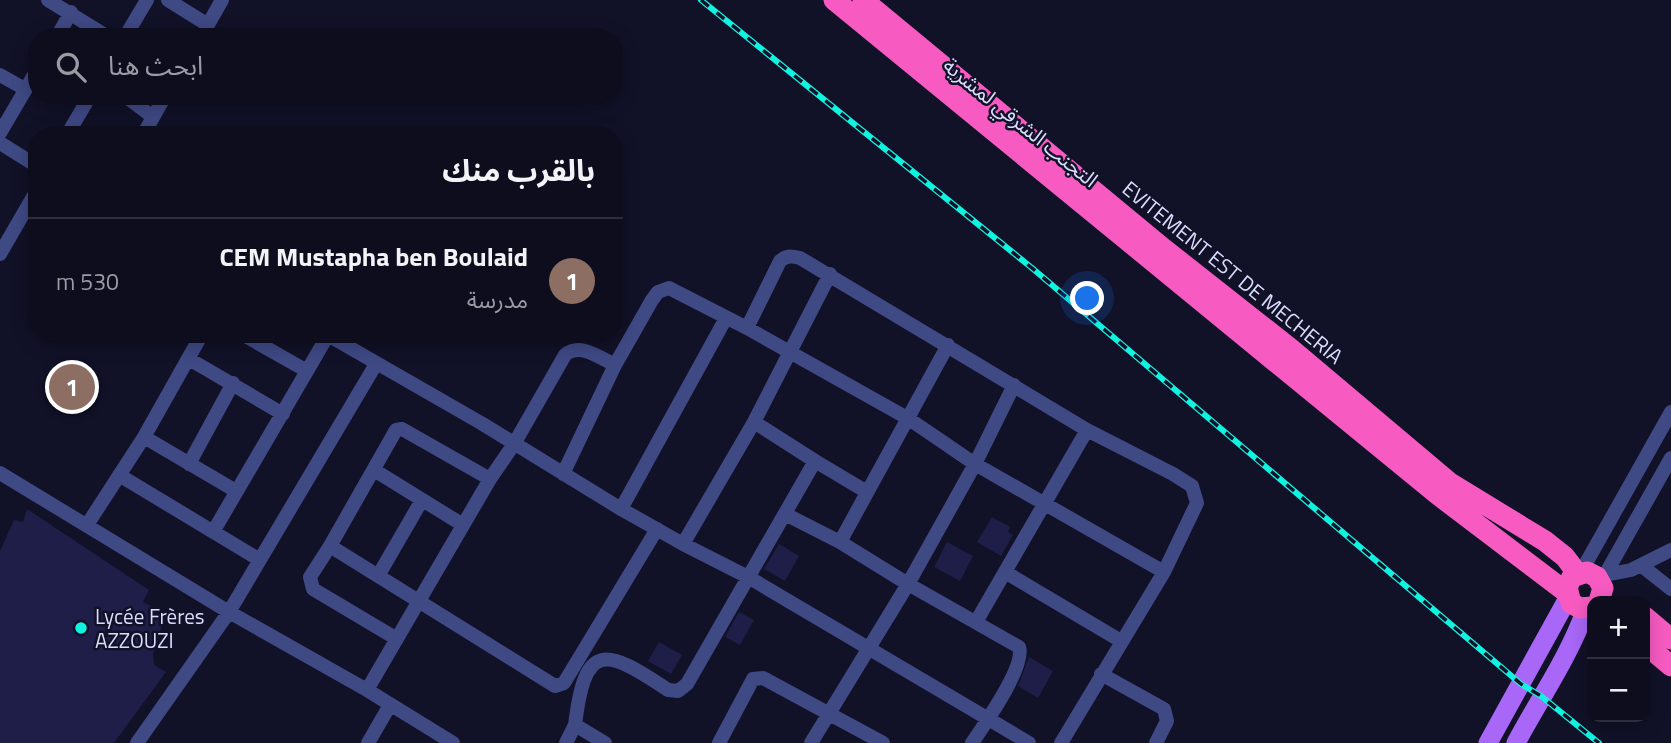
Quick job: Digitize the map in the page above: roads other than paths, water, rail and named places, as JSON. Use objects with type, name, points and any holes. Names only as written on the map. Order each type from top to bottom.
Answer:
[{"type":"highway","name":"التجنب الشرقي لمشرية","points":[[834,0],[1437,495],[1588,596]]},
{"type":"highway","name":"EVITEMENT EST DE MECHERIA","points":[[863,0],[1164,249],[1292,349],[1450,483],[1545,541],[1579,573]]},
{"type":"highway","points":[[1579,573],[1569,581],[1589,596]]},
{"type":"highway","points":[[1650,621],[1671,639]]},
{"type":"highway","points":[[1650,648],[1671,666]]},
{"type":"main road","points":[[1488,743],[1587,601]]},
{"type":"main road","points":[[1516,743],[1567,655],[1587,605]]},
{"type":"street","points":[[48,0],[95,28]]},
{"type":"street","points":[[130,28],[147,0]]},
{"type":"street","points":[[168,0],[201,28]]},
{"type":"street","points":[[206,28],[222,0]]},
{"type":"street","points":[[62,28],[71,12]]},
{"type":"street","points":[[0,75],[25,89]]},
{"type":"street","points":[[0,133],[28,84]]},
{"type":"street","points":[[72,126],[85,105]]},
{"type":"street","points":[[137,105],[153,117]]},
{"type":"street","points":[[148,126],[160,105]]},
{"type":"street","points":[[0,143],[28,160]]},
{"type":"street","points":[[0,254],[28,206]]},
{"type":"street","points":[[747,328],[776,268],[785,257],[800,258],[1087,430],[1192,486],[1198,503],[1164,572],[1060,743]]},
{"type":"street","points":[[683,544],[754,422],[830,274]]},
{"type":"street","points":[[563,474],[615,365],[652,300],[663,289],[677,291],[909,419],[975,464],[1164,572]]},
{"type":"street","points":[[621,509],[726,318]]},
{"type":"street","points":[[88,525],[144,437],[197,343]]},
{"type":"street","points":[[258,343],[307,371]]},
{"type":"street","points":[[213,532],[323,343]]},
{"type":"street","points":[[341,343],[621,509],[748,577],[1030,743]]},
{"type":"street","points":[[840,542],[948,345]]},
{"type":"street","points":[[367,690],[490,479],[514,444],[557,366],[573,349],[615,365]]},
{"type":"street","points":[[189,359],[283,414]]},
{"type":"street","points":[[137,743],[229,612],[376,364]]},
{"type":"street","points":[[189,464],[233,383]]},
{"type":"street","points":[[811,743],[908,584],[975,464],[1014,385]]},
{"type":"street","points":[[1579,573],[1671,412]]},
{"type":"street","points":[[754,422],[867,492]]},
{"type":"street","points":[[397,639],[313,589],[310,577],[399,429],[490,479]]},
{"type":"street","points":[[976,622],[1087,430]]},
{"type":"street","points":[[144,437],[236,491]]},
{"type":"street","points":[[1591,596],[1671,458]]},
{"type":"street","points":[[566,743],[575,725],[579,694],[586,673],[591,665],[600,660],[618,662],[668,690],[683,688],[816,461]]},
{"type":"street","points":[[374,470],[463,525]]},
{"type":"street","points":[[0,473],[450,742]]},
{"type":"street","points":[[119,475],[260,560]]},
{"type":"street","points":[[378,576],[422,500]]},
{"type":"street","points":[[785,514],[840,542],[1021,650],[1016,669],[989,719],[972,743]]},
{"type":"street","points":[[330,546],[550,684],[560,685],[657,529]]},
{"type":"street","points":[[1592,596],[1632,570],[1671,550]]},
{"type":"street","points":[[1642,566],[1671,589]]},
{"type":"street","points":[[1005,572],[1121,641]]},
{"type":"street","points":[[1101,674],[1164,709],[1167,721],[1156,743]]},
{"type":"street","points":[[719,743],[754,679],[758,678],[771,680],[883,743]]},
{"type":"street","points":[[368,743],[390,705]]},
{"type":"street","points":[[575,725],[604,743]]},
{"type":"railway","points":[[701,0],[1032,268],[1521,684],[1541,696],[1599,743]]},
{"type":"place","name":"CEM Mustapha ben Boulaid","points":[[72,387]]},
{"type":"place","name":"Lycée Frères AZZOUZI","points":[[81,628]]}]
